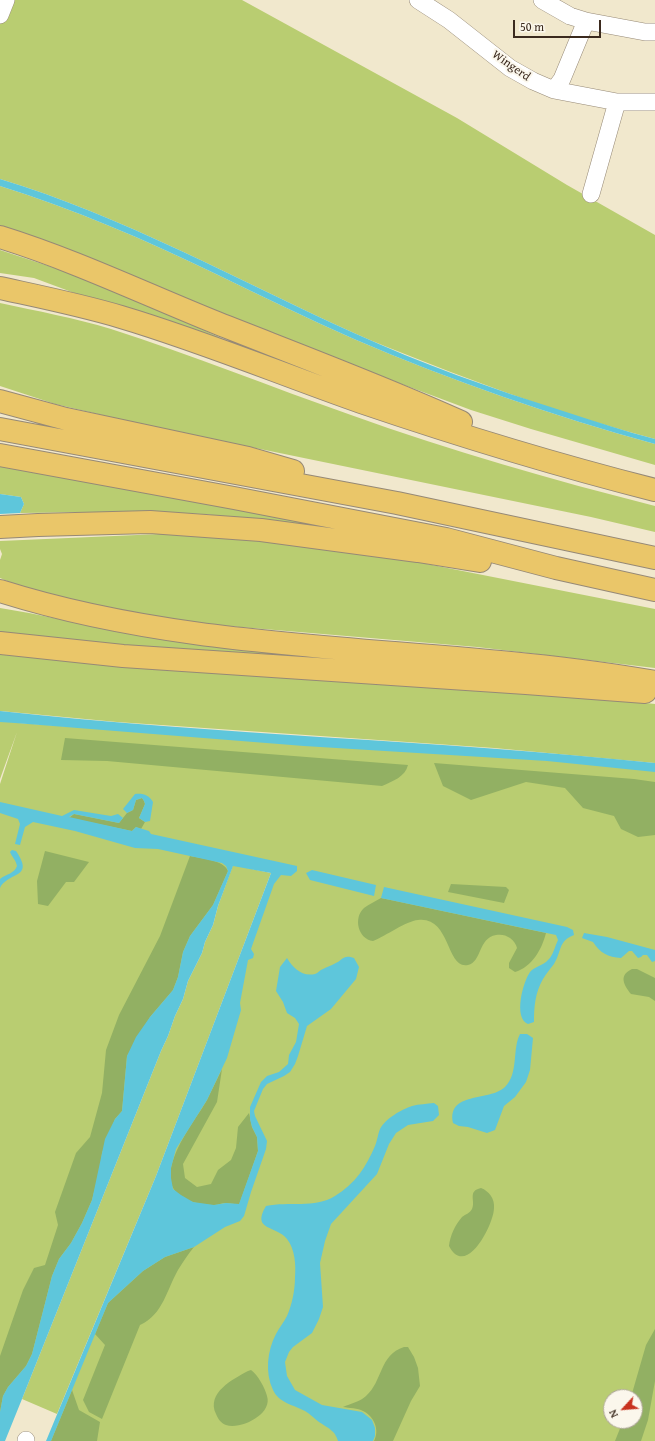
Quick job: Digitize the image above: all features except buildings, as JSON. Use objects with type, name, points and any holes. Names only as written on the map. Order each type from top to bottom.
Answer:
[{"type":"highway","points":[[0,237],[73,263],[216,322],[408,398],[543,460]]},
{"type":"highway","points":[[0,288],[80,305],[150,326],[405,417],[543,460],[655,490]]},
{"type":"highway","points":[[0,401],[66,419],[248,458],[398,503]]},
{"type":"highway","points":[[0,429],[398,503],[655,558]]},
{"type":"highway","points":[[0,455],[226,496],[446,539],[556,568],[655,590]]},
{"type":"highway","points":[[0,527],[150,522],[253,529],[418,551],[487,562],[556,568]]},
{"type":"highway","points":[[7,593],[82,614],[160,629],[269,641],[607,673],[655,682]]},
{"type":"highway","points":[[0,643],[123,656],[655,693]]},
{"type":"street","points":[[0,15],[6,0]]},
{"type":"street","name":"Wingerd","points":[[418,0],[449,20],[510,68],[533,82],[554,90],[617,102],[655,102]]},
{"type":"street","points":[[542,0],[570,16],[586,22],[645,32],[655,32]]},
{"type":"street","points":[[554,90],[562,79],[586,22]]},
{"type":"street","points":[[591,194],[617,102]]},
{"type":"green space","points":[[0,0],[242,0],[457,118],[567,185],[655,235],[655,439],[536,403],[379,344],[135,230],[46,194],[0,179]]},
{"type":"green space","points":[[0,186],[82,215],[136,237],[337,331],[428,369],[541,410],[655,444],[655,465],[471,410],[300,346],[29,236],[0,226]]},
{"type":"green space","points":[[0,250],[106,285],[262,357],[112,307],[34,278],[0,273]]},
{"type":"green space","points":[[0,303],[70,318],[111,329],[171,349],[426,441],[540,475],[655,506],[655,532],[591,517],[153,427],[55,404],[0,386]]},
{"type":"green space","points":[[0,466],[341,528],[341,531],[204,514],[95,512],[20,513],[24,504],[21,497],[0,494]]},
{"type":"green space","points":[[160,534],[285,542],[417,562],[655,609],[655,668],[477,647],[192,623],[70,601],[17,585],[0,578],[0,560],[2,554],[0,549],[0,541]]},
{"type":"green space","points":[[0,608],[146,637],[324,657],[321,660],[167,650],[0,636]]},
{"type":"green space","points":[[0,652],[551,693],[655,704],[655,763],[494,748],[117,722],[0,711]]},
{"type":"green space","points":[[0,715],[19,723],[655,768],[655,1441],[48,1441],[163,1165],[275,868],[234,860],[0,1441],[0,784],[17,732],[0,779]]},
{"type":"green space","points":[[65,738],[408,765],[401,776],[382,786],[107,761],[61,760]]},
{"type":"green space","points":[[434,763],[655,782],[655,835],[638,837],[621,829],[614,816],[583,808],[565,788],[526,782],[471,800],[443,786]]},
{"type":"green space","points":[[142,798],[145,804],[139,818],[145,822],[141,829],[136,827],[132,831],[69,818],[74,814],[119,823],[127,813],[133,810],[136,800]]},
{"type":"green space","points":[[45,851],[89,862],[74,882],[66,882],[48,906],[38,904],[37,881]]},
{"type":"green space","points":[[190,856],[217,862],[226,867],[228,871],[213,905],[190,936],[183,952],[178,977],[173,990],[150,1017],[127,1056],[122,1111],[115,1119],[102,1153],[100,1169],[92,1200],[71,1243],[59,1259],[52,1276],[32,1354],[26,1366],[8,1387],[3,1396],[0,1412],[0,1356],[23,1290],[34,1268],[45,1265],[58,1225],[55,1212],[76,1153],[90,1137],[102,1093],[106,1050],[119,1015],[160,936]]},
{"type":"green space","points":[[233,865],[271,873],[156,1176],[57,1414],[22,1399],[183,999],[188,981],[202,953]]},
{"type":"green space","points":[[451,884],[506,887],[509,890],[504,903],[448,892]]},
{"type":"green space","points":[[381,898],[546,933],[542,945],[535,957],[521,970],[515,972],[509,968],[509,963],[517,947],[514,941],[507,936],[502,935],[490,937],[483,945],[476,959],[472,963],[468,965],[461,964],[456,960],[451,952],[443,934],[437,926],[429,921],[413,921],[373,941],[364,936],[359,928],[358,922],[361,912],[364,908]]},
{"type":"green space","points":[[637,969],[655,978],[655,1001],[649,997],[631,994],[628,990],[624,983],[624,977],[628,971]]},
{"type":"green space","points":[[222,1069],[217,1102],[183,1164],[185,1178],[197,1187],[211,1184],[218,1170],[231,1160],[236,1148],[238,1127],[249,1113],[252,1127],[257,1137],[258,1151],[239,1205],[226,1203],[209,1205],[193,1202],[178,1194],[171,1183],[171,1169],[175,1154],[207,1100]]},
{"type":"green space","points":[[481,1188],[489,1193],[494,1202],[493,1216],[484,1236],[471,1253],[463,1256],[456,1254],[449,1246],[455,1227],[459,1220],[472,1209],[474,1191]]},
{"type":"green space","points":[[194,1247],[174,1277],[164,1301],[148,1321],[140,1325],[102,1419],[89,1412],[83,1400],[105,1345],[95,1334],[108,1303],[143,1271],[165,1257]]},
{"type":"green space","points":[[655,1329],[655,1381],[648,1420],[641,1441],[615,1441],[620,1429],[643,1429],[643,1389],[633,1389],[646,1345]]},
{"type":"green space","points":[[404,1347],[408,1347],[414,1357],[418,1368],[420,1386],[411,1401],[393,1441],[374,1441],[376,1437],[376,1428],[370,1416],[361,1410],[343,1407],[364,1398],[376,1383],[385,1362],[396,1351]]},
{"type":"green space","points":[[251,1370],[259,1378],[266,1393],[268,1403],[261,1414],[247,1423],[232,1426],[226,1425],[218,1418],[214,1406],[218,1393],[229,1383]]},
{"type":"green space","points":[[72,1390],[79,1410],[100,1422],[97,1441],[51,1441]]},
{"type":"water","points":[[0,179],[91,211],[135,230],[310,313],[406,355],[510,394],[609,426],[655,439],[655,444],[541,410],[428,369],[320,324],[190,261],[136,237],[82,215],[0,186]]},
{"type":"water","points":[[0,494],[21,497],[24,504],[20,513],[0,514]]},
{"type":"water","points":[[0,711],[164,726],[573,755],[655,763],[655,772],[547,761],[304,746],[0,722]]},
{"type":"water","points":[[135,794],[146,795],[153,802],[150,821],[145,822],[139,818],[145,804],[142,798],[136,800],[133,810],[127,813],[123,809]]},
{"type":"water","points":[[0,802],[62,816],[74,810],[111,816],[118,814],[123,818],[119,823],[74,814],[69,817],[132,831],[136,827],[149,831],[151,834],[297,866],[297,871],[291,876],[281,875],[274,884],[251,949],[254,954],[253,958],[248,960],[240,1003],[241,1010],[227,1058],[207,1100],[176,1149],[171,1168],[173,1189],[193,1202],[214,1205],[226,1203],[239,1204],[258,1151],[257,1137],[250,1119],[250,1107],[261,1082],[267,1076],[279,1072],[288,1064],[289,1055],[296,1042],[299,1024],[295,1018],[287,1013],[283,1002],[276,991],[280,967],[287,958],[298,971],[310,975],[315,974],[343,958],[350,957],[354,958],[359,967],[356,979],[331,1009],[307,1026],[298,1056],[290,1072],[267,1084],[263,1089],[254,1111],[267,1141],[266,1149],[244,1216],[240,1221],[225,1227],[194,1247],[165,1257],[143,1271],[108,1303],[51,1441],[46,1441],[156,1176],[271,873],[233,866],[202,953],[188,981],[183,999],[5,1441],[0,1441],[0,1412],[3,1396],[8,1387],[26,1366],[32,1354],[52,1276],[59,1259],[71,1243],[82,1223],[92,1200],[105,1139],[115,1119],[122,1111],[127,1056],[136,1037],[150,1017],[173,990],[178,977],[183,952],[190,936],[213,905],[228,871],[226,866],[222,863],[158,849],[135,848],[75,831],[33,822],[25,827],[20,845],[15,844],[20,824],[18,819],[0,813]]},
{"type":"water","points":[[12,850],[16,851],[21,860],[23,866],[22,871],[9,879],[0,888],[0,879],[16,869],[17,866],[10,852]]},
{"type":"water","points":[[312,870],[376,885],[374,896],[310,880],[306,873]]},
{"type":"water","points":[[384,887],[567,927],[573,930],[574,935],[565,940],[554,964],[540,984],[534,1011],[534,1022],[528,1024],[523,1020],[521,1015],[520,1008],[522,991],[530,972],[534,968],[544,964],[550,958],[558,940],[556,935],[381,898]]},
{"type":"water","points":[[584,933],[607,937],[655,950],[655,961],[652,962],[647,955],[643,955],[638,958],[632,951],[629,951],[621,958],[612,957],[598,949],[593,942],[582,938]]},
{"type":"water","points":[[520,1034],[527,1034],[533,1038],[530,1070],[526,1082],[515,1097],[504,1106],[495,1130],[487,1133],[453,1123],[453,1113],[456,1106],[471,1099],[498,1092],[505,1087],[514,1068],[516,1047]]},
{"type":"water","points":[[434,1103],[438,1106],[439,1115],[433,1121],[408,1125],[396,1133],[389,1144],[377,1174],[331,1224],[320,1263],[323,1307],[319,1319],[312,1333],[293,1347],[285,1362],[287,1376],[295,1390],[322,1405],[362,1412],[372,1420],[375,1428],[375,1436],[373,1441],[338,1441],[336,1436],[329,1428],[305,1411],[279,1398],[270,1383],[268,1369],[269,1355],[277,1332],[287,1316],[293,1297],[295,1267],[290,1243],[277,1231],[263,1224],[261,1220],[262,1214],[266,1206],[310,1204],[327,1200],[335,1196],[348,1186],[364,1168],[375,1146],[382,1125],[394,1115],[408,1107]]}]
